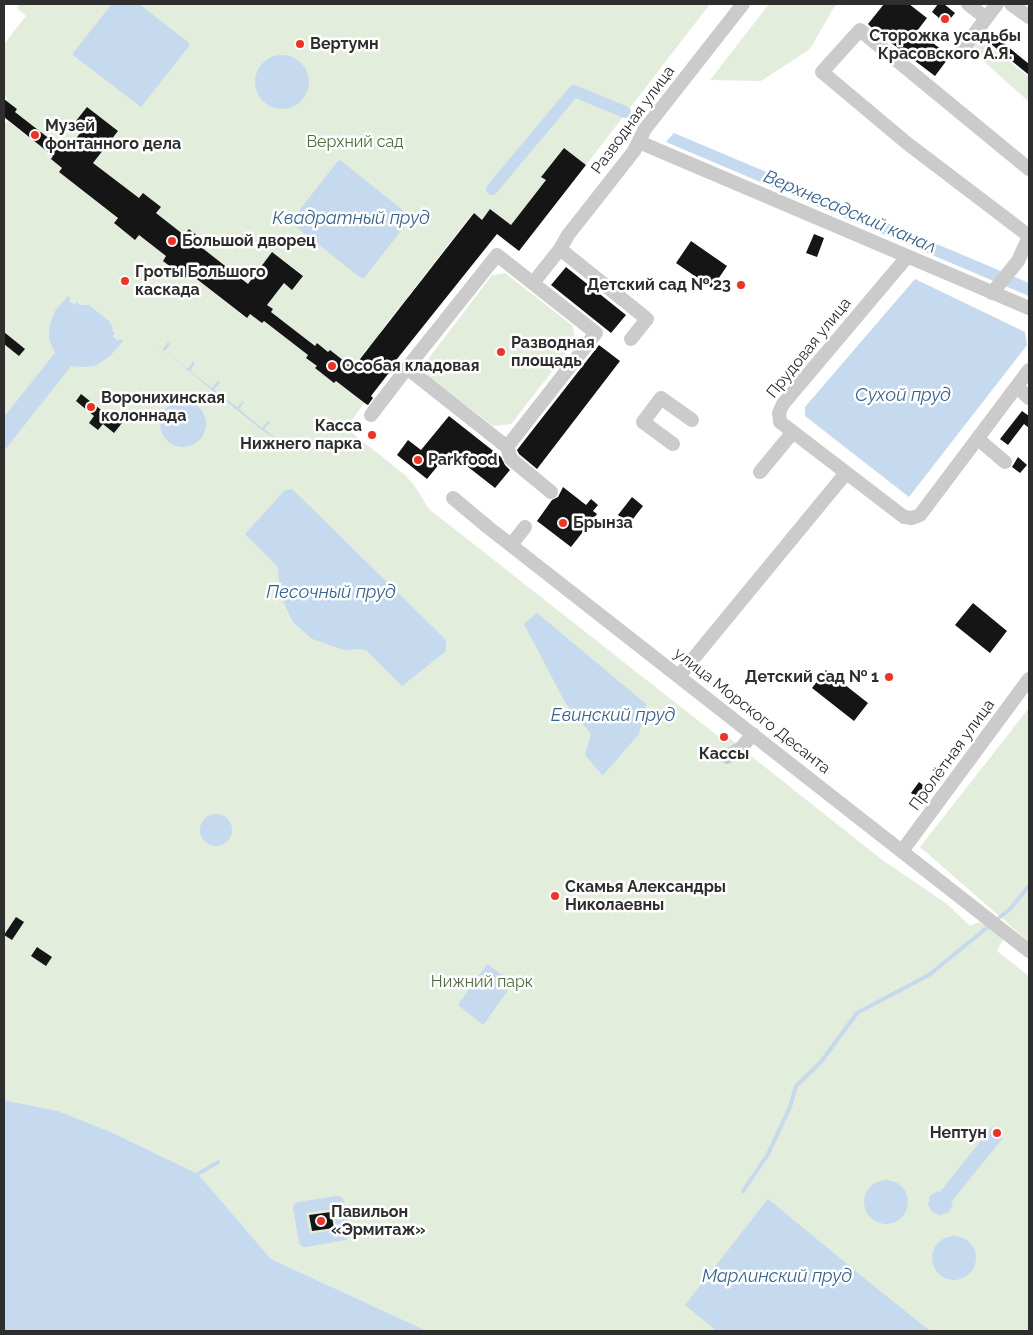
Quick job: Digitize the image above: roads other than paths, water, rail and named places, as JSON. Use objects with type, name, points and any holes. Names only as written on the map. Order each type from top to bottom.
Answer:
[{"type":"street","name":"Разводная улица","points":[[534,283],[568,235],[634,151],[645,129],[743,4]]},
{"type":"street","points":[[968,4],[986,18]]},
{"type":"street","points":[[962,50],[997,4]]},
{"type":"street","points":[[1011,4],[1029,17]]},
{"type":"street","points":[[995,289],[1020,266],[1029,236],[908,144],[822,72],[860,30],[1028,168]]},
{"type":"street","points":[[639,142],[907,256],[995,289],[1029,308]]},
{"type":"street","points":[[557,253],[647,319],[631,339]]},
{"type":"street","points":[[371,415],[497,254],[596,333],[506,447]]},
{"type":"street","name":"Прудовая улица","points":[[907,256],[783,404],[779,413],[780,422],[904,517],[912,518],[920,515],[1029,370]]},
{"type":"street","points":[[408,368],[506,447],[511,459],[551,492]]},
{"type":"street","points":[[1017,387],[1029,398]]},
{"type":"street","points":[[673,444],[643,422],[662,398],[692,420]]},
{"type":"street","points":[[760,472],[793,432]]},
{"type":"street","points":[[978,439],[1005,462]]},
{"type":"street","points":[[679,676],[846,473]]},
{"type":"street","name":"улица Морского Десанта","points":[[453,498],[1029,951]]},
{"type":"street","points":[[511,545],[524,527]]},
{"type":"street","name":"Пролётная улица","points":[[902,851],[1029,679]]},
{"type":"street","points":[[727,757],[741,748],[753,734]]},
{"type":"water","points":[[112,4],[139,4],[189,43],[189,46],[141,107],[73,55]]},
{"type":"water","points":[[282,55],[292,57],[301,63],[307,72],[309,82],[307,92],[301,101],[292,107],[282,109],[272,107],[263,101],[257,92],[255,82],[257,72],[263,63],[272,57]]},
{"type":"water","name":"Верхнесадский канал","points":[[674,133],[1029,283],[1029,296],[666,142]]},
{"type":"water","name":"Квадратный пруд","points":[[340,160],[411,218],[364,278],[361,278],[291,223]]},
{"type":"water","name":"Сухой пруд","points":[[915,279],[1025,332],[1027,345],[909,497],[805,416],[805,407]]},
{"type":"water","points":[[68,296],[70,298],[69,301],[74,305],[77,302],[80,305],[89,305],[110,322],[115,333],[113,337],[118,341],[120,339],[123,341],[109,357],[95,366],[71,366],[4,451],[4,417],[55,353],[49,339],[51,321],[55,311]]},
{"type":"water","points":[[153,341],[163,349],[168,342],[170,344],[165,351]]},
{"type":"water","points":[[166,352],[188,369],[193,361],[195,363],[190,371],[212,388],[218,381],[220,382],[214,390],[237,407],[243,401],[239,409],[262,428],[268,421],[270,422],[264,429],[279,441],[262,430]]},
{"type":"water","points":[[183,401],[196,405],[202,411],[206,424],[202,437],[196,443],[183,447],[170,443],[164,437],[160,424],[164,411],[170,405]]},
{"type":"water","name":"Песочный пруд","points":[[292,489],[446,640],[446,651],[402,686],[367,651],[360,649],[344,650],[312,639],[293,622],[283,601],[278,567],[245,534],[285,490]]},
{"type":"water","name":"Евинский пруд","points":[[537,613],[646,704],[639,734],[602,775],[585,755],[591,734],[566,704],[524,624]]},
{"type":"water","points":[[216,814],[222,815],[227,819],[231,824],[231,836],[227,841],[222,845],[216,846],[210,845],[205,841],[201,836],[200,830],[201,824],[205,819],[210,815]]},
{"type":"water","points":[[487,964],[513,983],[484,1024],[482,1024],[458,1005]]},
{"type":"water","points":[[4,1100],[58,1111],[113,1133],[198,1174],[271,1259],[427,1331],[4,1331]]},
{"type":"water","points":[[991,1128],[1003,1138],[951,1202],[953,1204],[949,1212],[941,1215],[933,1213],[928,1205],[930,1196],[938,1191],[940,1192]]},
{"type":"water","points":[[886,1180],[898,1184],[904,1190],[908,1202],[904,1214],[898,1220],[886,1224],[874,1220],[868,1214],[864,1202],[868,1190],[874,1184]]},
{"type":"water","name":"Марлинский пруд","points":[[768,1199],[930,1331],[717,1331],[685,1305]]},
{"type":"water","points":[[954,1236],[966,1240],[972,1246],[976,1258],[972,1270],[966,1276],[954,1280],[942,1276],[936,1270],[932,1258],[936,1246],[942,1240]]},
{"type":"waterway","points":[[492,189],[574,91],[625,112]]},
{"type":"waterway","points":[[743,1191],[768,1154],[790,1107],[796,1086],[821,1062],[857,1013],[929,975],[1011,908],[1029,886]]},
{"type":"waterway","points":[[198,1174],[218,1162]]},
{"type":"waterway","points":[[338,1202],[344,1234],[305,1241],[299,1208],[338,1202]]},
{"type":"place","name":"Сторожка усадьбы Красовского А.Я.","points":[[945,19]]},
{"type":"place","name":"Вертумн","points":[[300,44]]},
{"type":"place","name":"Музей фонтанного дела","points":[[35,135]]},
{"type":"place","name":"Большой дворец","points":[[172,241]]},
{"type":"place","name":"Гроты Большого каскада","points":[[125,281]]},
{"type":"place","name":"Детский сад № 23","points":[[741,285]]},
{"type":"place","name":"Разводная площадь","points":[[501,352]]},
{"type":"place","name":"Особая кладовая","points":[[332,366]]},
{"type":"place","name":"Воронихинская колоннада","points":[[91,407]]},
{"type":"place","name":"Касса Нижнего парка","points":[[372,435]]},
{"type":"place","name":"Parkfood","points":[[418,460]]},
{"type":"place","name":"Брынза","points":[[563,523]]},
{"type":"place","name":"Детский сад № 1","points":[[889,677]]},
{"type":"place","name":"Кассы","points":[[724,737]]},
{"type":"place","name":"Скамья Александры Николаевны","points":[[555,896]]},
{"type":"place","name":"Нептун","points":[[997,1133]]},
{"type":"place","name":"Павильон «Эрмитаж»","points":[[321,1221]]},
{"type":"park label","name":"Верхний сад","points":[[355,142]]},
{"type":"park label","name":"Нижний парк","points":[[482,982]]}]
